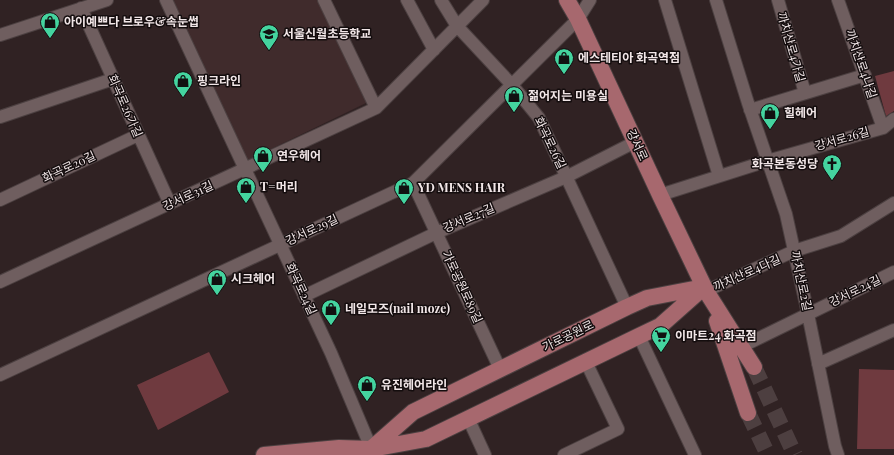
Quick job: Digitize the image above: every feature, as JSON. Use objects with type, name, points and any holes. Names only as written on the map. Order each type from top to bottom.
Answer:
[{"type":"main road","name":"강서로","points":[[567,0],[578,19],[705,289],[748,412]]},
{"type":"main road","name":"강서로","points":[[705,289],[754,367]]},
{"type":"main road","name":"가로공원로","points":[[370,453],[413,412],[500,369],[647,298],[705,289]]},
{"type":"main road","points":[[264,455],[339,448],[370,453],[426,439],[660,326],[705,289]]},
{"type":"street","points":[[0,34],[107,0]]},
{"type":"street","name":"화곡로24길","points":[[166,0],[330,353],[370,453]]},
{"type":"street","points":[[324,0],[376,108]]},
{"type":"street","points":[[407,0],[434,50]]},
{"type":"street","name":"화곡로26길","points":[[441,0],[457,26],[512,85],[539,118],[627,307]]},
{"type":"street","name":"강서로31길","points":[[0,282],[245,170],[376,108],[483,0]]},
{"type":"street","name":"강서로29길","points":[[0,376],[413,183],[578,19],[590,0]]},
{"type":"street","points":[[666,0],[719,176]]},
{"type":"street","name":"까치산로2길","points":[[716,0],[750,110],[786,214],[838,455]]},
{"type":"street","name":"까치산로4가길","points":[[778,0],[805,93]]},
{"type":"street","name":"까치산로4나길","points":[[838,0],[883,128]]},
{"type":"street","name":"화곡로26가길","points":[[81,8],[170,204]]},
{"type":"street","points":[[750,110],[864,75]]},
{"type":"street","points":[[0,117],[113,79]]},
{"type":"street","name":"강서로26길","points":[[660,195],[767,161],[883,128],[894,119]]},
{"type":"street","name":"화곡로20길","points":[[0,200],[138,135]]},
{"type":"street","name":"강서로27길","points":[[304,296],[436,233],[566,177],[635,142]]},
{"type":"street","name":"가로공원로89길","points":[[413,183],[500,369]]},
{"type":"street","name":"까치산로4다길","points":[[705,289],[794,251],[841,236],[894,203]]},
{"type":"street","name":"강서로24길","points":[[750,342],[894,272]]},
{"type":"street","points":[[818,364],[894,330]]},
{"type":"street","points":[[639,336],[695,455]]},
{"type":"street","points":[[564,455],[618,429],[586,362]]},
{"type":"street","points":[[468,418],[485,455]]},
{"type":"shaded area","name":"서울신월초등학교","points":[[171,0],[317,0],[368,102],[246,161]]},
{"type":"shaded area","points":[[894,71],[894,111],[886,116],[875,76]]},
{"type":"shaded area","points":[[209,352],[229,392],[158,430],[137,385]]},
{"type":"shaded area","points":[[859,369],[894,370],[894,449],[857,449]]},
{"type":"tunnel","points":[[754,367],[795,455]]},
{"type":"tunnel","points":[[748,413],[768,455]]},
{"type":"place","name":"아이예쁘다 브로우&속눈썹","points":[[50,39]]},
{"type":"place","name":"서울신월초등학교","points":[[269,51]]},
{"type":"place","name":"에스테티아 화곡역점","points":[[564,75]]},
{"type":"place","name":"핑크라인","points":[[183,98]]},
{"type":"place","name":"젊어지는 미용실","points":[[514,113]]},
{"type":"place","name":"힐헤어","points":[[770,130]]},
{"type":"place","name":"연우헤어","points":[[263,173]]},
{"type":"place","name":"화곡본동성당","points":[[832,181]]},
{"type":"place","name":"T=머리","points":[[246,204]]},
{"type":"place","name":"YD MENS HAIR","points":[[404,205]]},
{"type":"place","name":"시크헤어","points":[[217,296]]},
{"type":"place","name":"네일모즈(nail moze)","points":[[331,326]]},
{"type":"place","name":"이마트24 화곡점","points":[[661,353]]},
{"type":"place","name":"유진헤어라인","points":[[367,402]]}]
